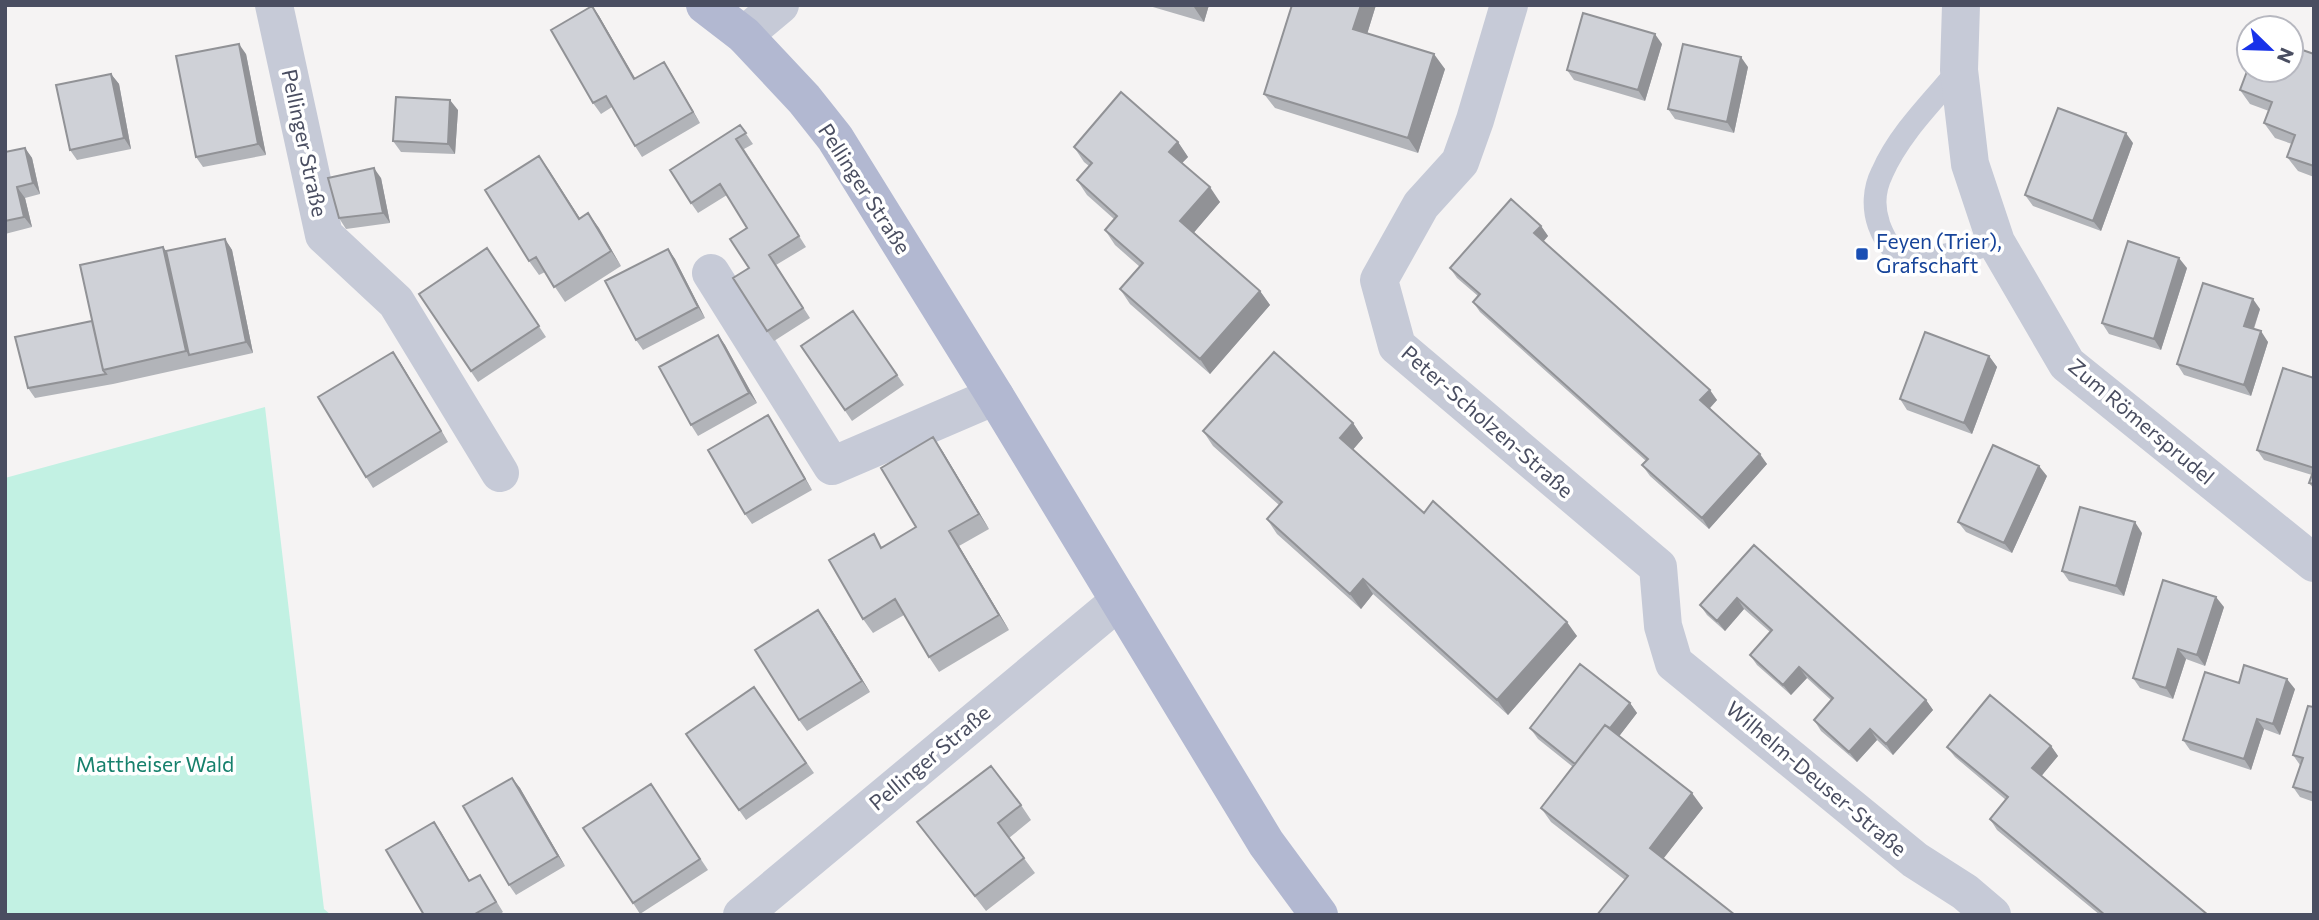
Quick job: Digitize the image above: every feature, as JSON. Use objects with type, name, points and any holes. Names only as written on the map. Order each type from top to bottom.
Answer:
[{"type":"main road","name":"Pellinger Straße","points":[[705,5],[744,35],[804,99],[835,138],[1266,843],[1319,915]]},
{"type":"street","name":"Pellinger Straße","points":[[274,5],[324,235],[396,302],[500,473]]},
{"type":"street","points":[[744,35],[780,5]]},
{"type":"street","name":"Peter-Scholzen-Straße","points":[[1509,5],[1460,162],[1421,205],[1379,280],[1397,346],[1658,567],[1662,626]]},
{"type":"street","name":"Zum Römersprudel","points":[[1961,5],[1959,70],[1970,164],[1996,242],[2067,364],[2314,563]]},
{"type":"street","points":[[710,273],[832,466],[995,396]]},
{"type":"street","name":"Pellinger Straße","points":[[742,915],[1119,601]]},
{"type":"street","name":"Wilhelm-Deuser-Straße","points":[[1662,626],[1674,663],[1914,860],[1965,892],[1992,915]]},
{"type":"lane","points":[[1959,70],[1901,140],[1881,174],[1875,195],[1876,218],[1891,247],[1914,257],[1963,253],[1996,242]]},
{"type":"green space","name":"Mattheiser Wald","points":[[265,407],[324,909],[331,915],[5,915],[5,478]]},
{"type":"building","points":[[1292,5],[1361,5],[1353,29],[1434,54],[1408,138],[1264,94]]},
{"type":"building","points":[[592,6],[634,79],[664,62],[693,112],[635,146],[606,96],[593,103],[551,30]]},
{"type":"building","points":[[1583,13],[1655,34],[1638,90],[1567,70]]},
{"type":"building","points":[[239,44],[258,144],[196,157],[176,56]]},
{"type":"building","points":[[1683,44],[1741,57],[1727,122],[1668,109]]},
{"type":"building","points":[[2305,51],[2314,54],[2314,166],[2287,157],[2295,135],[2264,123],[2272,102],[2240,90],[2242,84],[2305,84]]},
{"type":"building","points":[[111,74],[124,138],[70,150],[56,85]]},
{"type":"building","points":[[1121,92],[1178,142],[1169,152],[1210,187],[1180,221],[1260,291],[1200,359],[1120,289],[1143,263],[1105,230],[1117,216],[1077,180],[1092,163],[1074,147]]},
{"type":"building","points":[[396,97],[450,100],[448,144],[393,141]]},
{"type":"building","points":[[2058,108],[2126,133],[2093,221],[2025,195]]},
{"type":"building","points":[[740,125],[746,133],[736,139],[799,236],[769,255],[803,308],[767,331],[733,278],[749,268],[730,239],[747,228],[720,184],[691,203],[670,170]]},
{"type":"building","points":[[25,148],[33,183],[17,187],[24,217],[5,221],[5,152]]},
{"type":"building","points":[[539,156],[579,219],[588,213],[611,251],[554,287],[536,257],[529,261],[485,190]]},
{"type":"building","points":[[374,168],[383,213],[339,218],[328,178]]},
{"type":"building","points":[[1511,199],[1541,226],[1534,233],[1710,390],[1700,400],[1760,454],[1702,518],[1642,465],[1648,459],[1473,302],[1480,294],[1450,268]]},
{"type":"building","points":[[225,239],[246,342],[189,355],[166,251]]},
{"type":"building","points":[[2128,241],[2179,258],[2154,339],[2102,323]]},
{"type":"building","points":[[163,247],[186,351],[103,370],[80,265]]},
{"type":"building","points":[[487,248],[539,326],[471,371],[419,294]]},
{"type":"building","points":[[668,249],[698,307],[636,340],[605,281]]},
{"type":"building","points":[[2203,283],[2253,299],[2244,326],[2261,331],[2244,385],[2177,364]]},
{"type":"building","points":[[853,311],[897,375],[845,410],[801,346]]},
{"type":"building","points":[[92,321],[106,374],[28,388],[15,337]]},
{"type":"building","points":[[1925,332],[1989,356],[1964,423],[1900,399]]},
{"type":"building","points":[[718,335],[749,393],[691,425],[659,367]]},
{"type":"building","points":[[393,352],[441,431],[366,477],[318,397]]},
{"type":"building","points":[[1274,352],[1353,423],[1340,438],[1424,513],[1433,501],[1567,622],[1497,700],[1363,579],[1350,594],[1267,519],[1282,502],[1203,431]]},
{"type":"building","points":[[2283,368],[2314,378],[2314,468],[2257,450]]},
{"type":"building","points":[[768,415],[805,479],[745,514],[708,450]]},
{"type":"building","points":[[933,437],[979,514],[949,531],[999,615],[929,657],[895,599],[863,619],[829,560],[874,534],[881,548],[916,527],[881,468]]},
{"type":"building","points":[[1993,445],[2039,466],[2004,543],[1958,522]]},
{"type":"building","points":[[2314,469],[2314,484],[2309,483]]},
{"type":"building","points":[[2080,507],[2135,522],[2116,586],[2062,571]]},
{"type":"building","points":[[1754,545],[1926,700],[1886,744],[1870,729],[1849,752],[1814,720],[1833,698],[1799,667],[1783,685],[1750,655],[1772,630],[1737,598],[1717,621],[1700,605]]},
{"type":"building","points":[[2163,580],[2216,597],[2197,655],[2178,649],[2166,688],[2133,678]]},
{"type":"building","points":[[818,610],[862,681],[799,720],[755,650]]},
{"type":"building","points":[[1580,664],[1630,703],[1610,728],[1605,725],[1575,764],[1530,728]]},
{"type":"building","points":[[2244,665],[2287,679],[2273,724],[2257,719],[2244,759],[2183,740],[2205,672],[2239,683]]},
{"type":"building","points":[[754,687],[806,763],[739,810],[686,734]]},
{"type":"building","points":[[1990,695],[2051,746],[2032,768],[2208,915],[2105,915],[1990,819],[2008,797],[1947,747]]},
{"type":"building","points":[[2308,706],[2314,707],[2314,793],[2293,787],[2303,758],[2293,755]]},
{"type":"building","points":[[1605,725],[1692,793],[1650,848],[1735,915],[1597,915],[1628,876],[1541,808]]},
{"type":"building","points":[[991,766],[1021,805],[998,823],[1024,858],[975,896],[917,822]]},
{"type":"building","points":[[512,778],[558,856],[509,885],[463,806]]},
{"type":"building","points":[[651,784],[700,859],[633,903],[583,828]]},
{"type":"building","points":[[434,822],[469,881],[480,875],[496,902],[473,915],[424,915],[386,850]]},
{"type":"place","name":"Feyen (Trier), Grafschaft","points":[[1862,254]]}]
